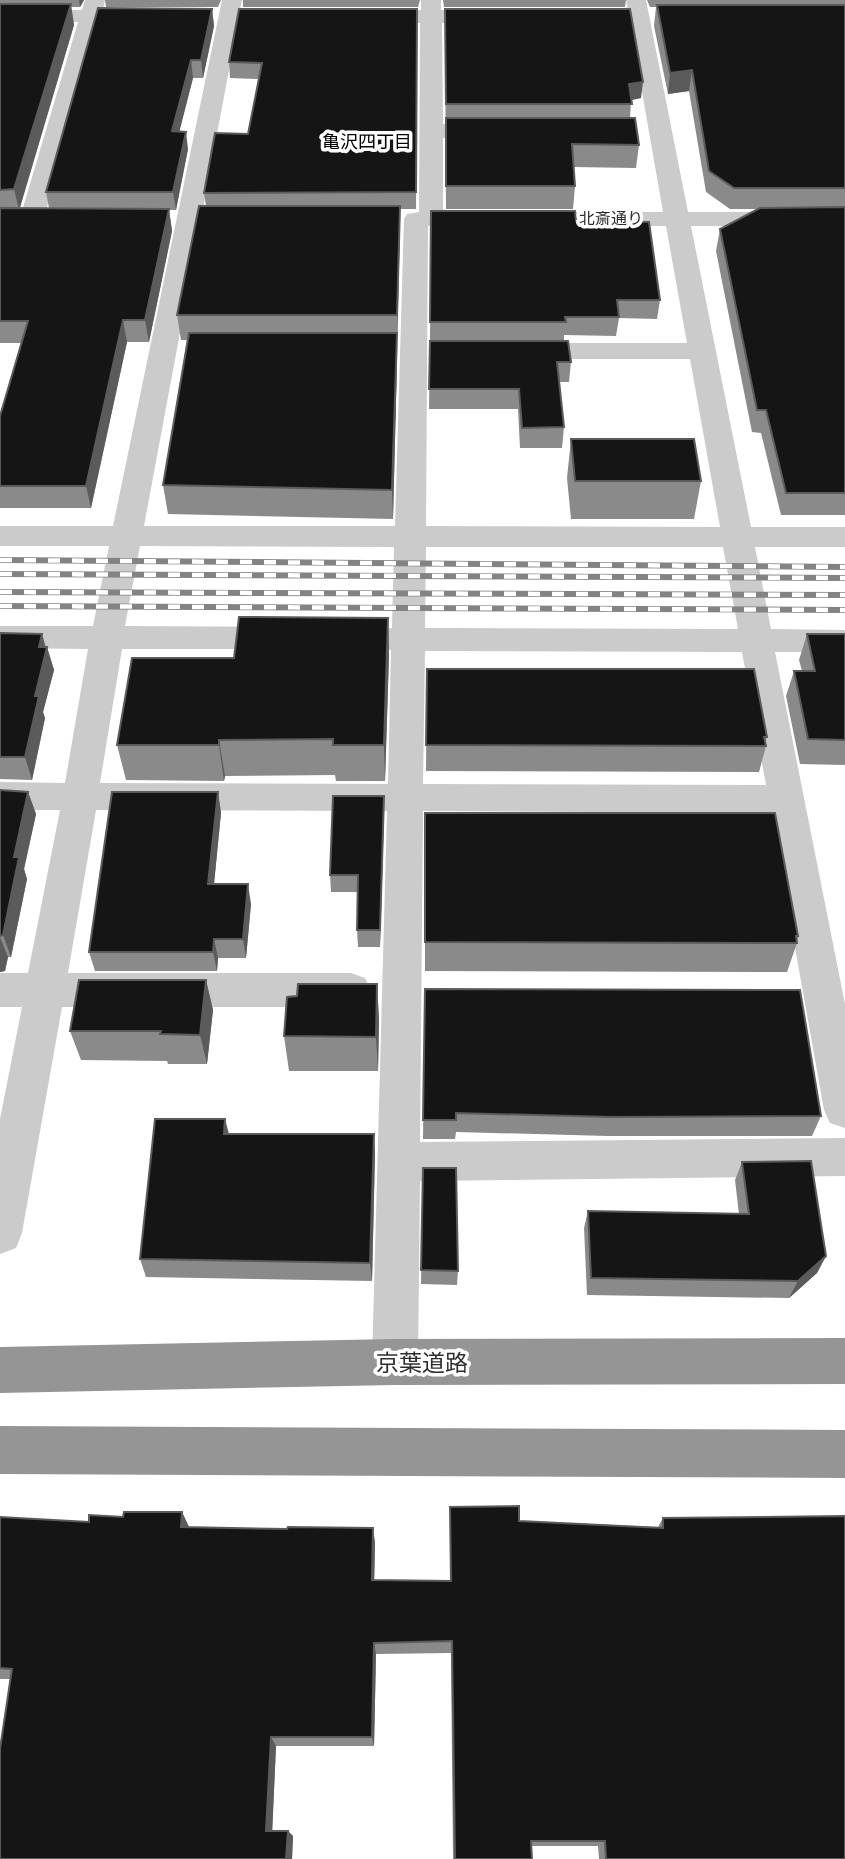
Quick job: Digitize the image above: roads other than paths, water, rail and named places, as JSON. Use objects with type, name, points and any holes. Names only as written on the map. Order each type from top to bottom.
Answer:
[{"type":"highway","name":"京葉道路","points":[[0,1370],[394,1362],[845,1362]]},
{"type":"highway","points":[[0,1450],[845,1454]]},
{"type":"street","points":[[58,221],[20,221],[92,8]]},
{"type":"street","points":[[0,16],[92,8],[173,16]]},
{"type":"street","points":[[349,17],[431,8],[509,16]]},
{"type":"street","points":[[394,1362],[413,351],[412,219],[431,131],[431,8]]},
{"type":"street","points":[[0,1233],[81,797],[107,637],[127,537],[176,351],[188,220],[232,12]]},
{"type":"street","points":[[637,12],[647,131],[677,219],[786,799],[806,991],[845,1110]]},
{"type":"street","points":[[431,131],[525,131]]},
{"type":"street","points":[[412,219],[457,219]]},
{"type":"street","name":"北斎通り","points":[[497,219],[845,219]]},
{"type":"street","points":[[496,351],[702,351]]},
{"type":"street","points":[[0,536],[845,537]]},
{"type":"street","points":[[0,637],[312,638]]},
{"type":"street","points":[[353,639],[845,641]]},
{"type":"street","points":[[0,796],[786,799]]},
{"type":"street","points":[[0,990],[444,990]]},
{"type":"street","points":[[398,1161],[845,1157]]},
{"type":"railway","points":[[0,560],[845,567]]},
{"type":"railway","points":[[0,574],[845,578]]},
{"type":"railway","points":[[0,592],[845,595]]},
{"type":"railway","points":[[0,606],[845,610]]},
{"type":"district","name":"亀沢四丁目","points":[[367,142]]}]
